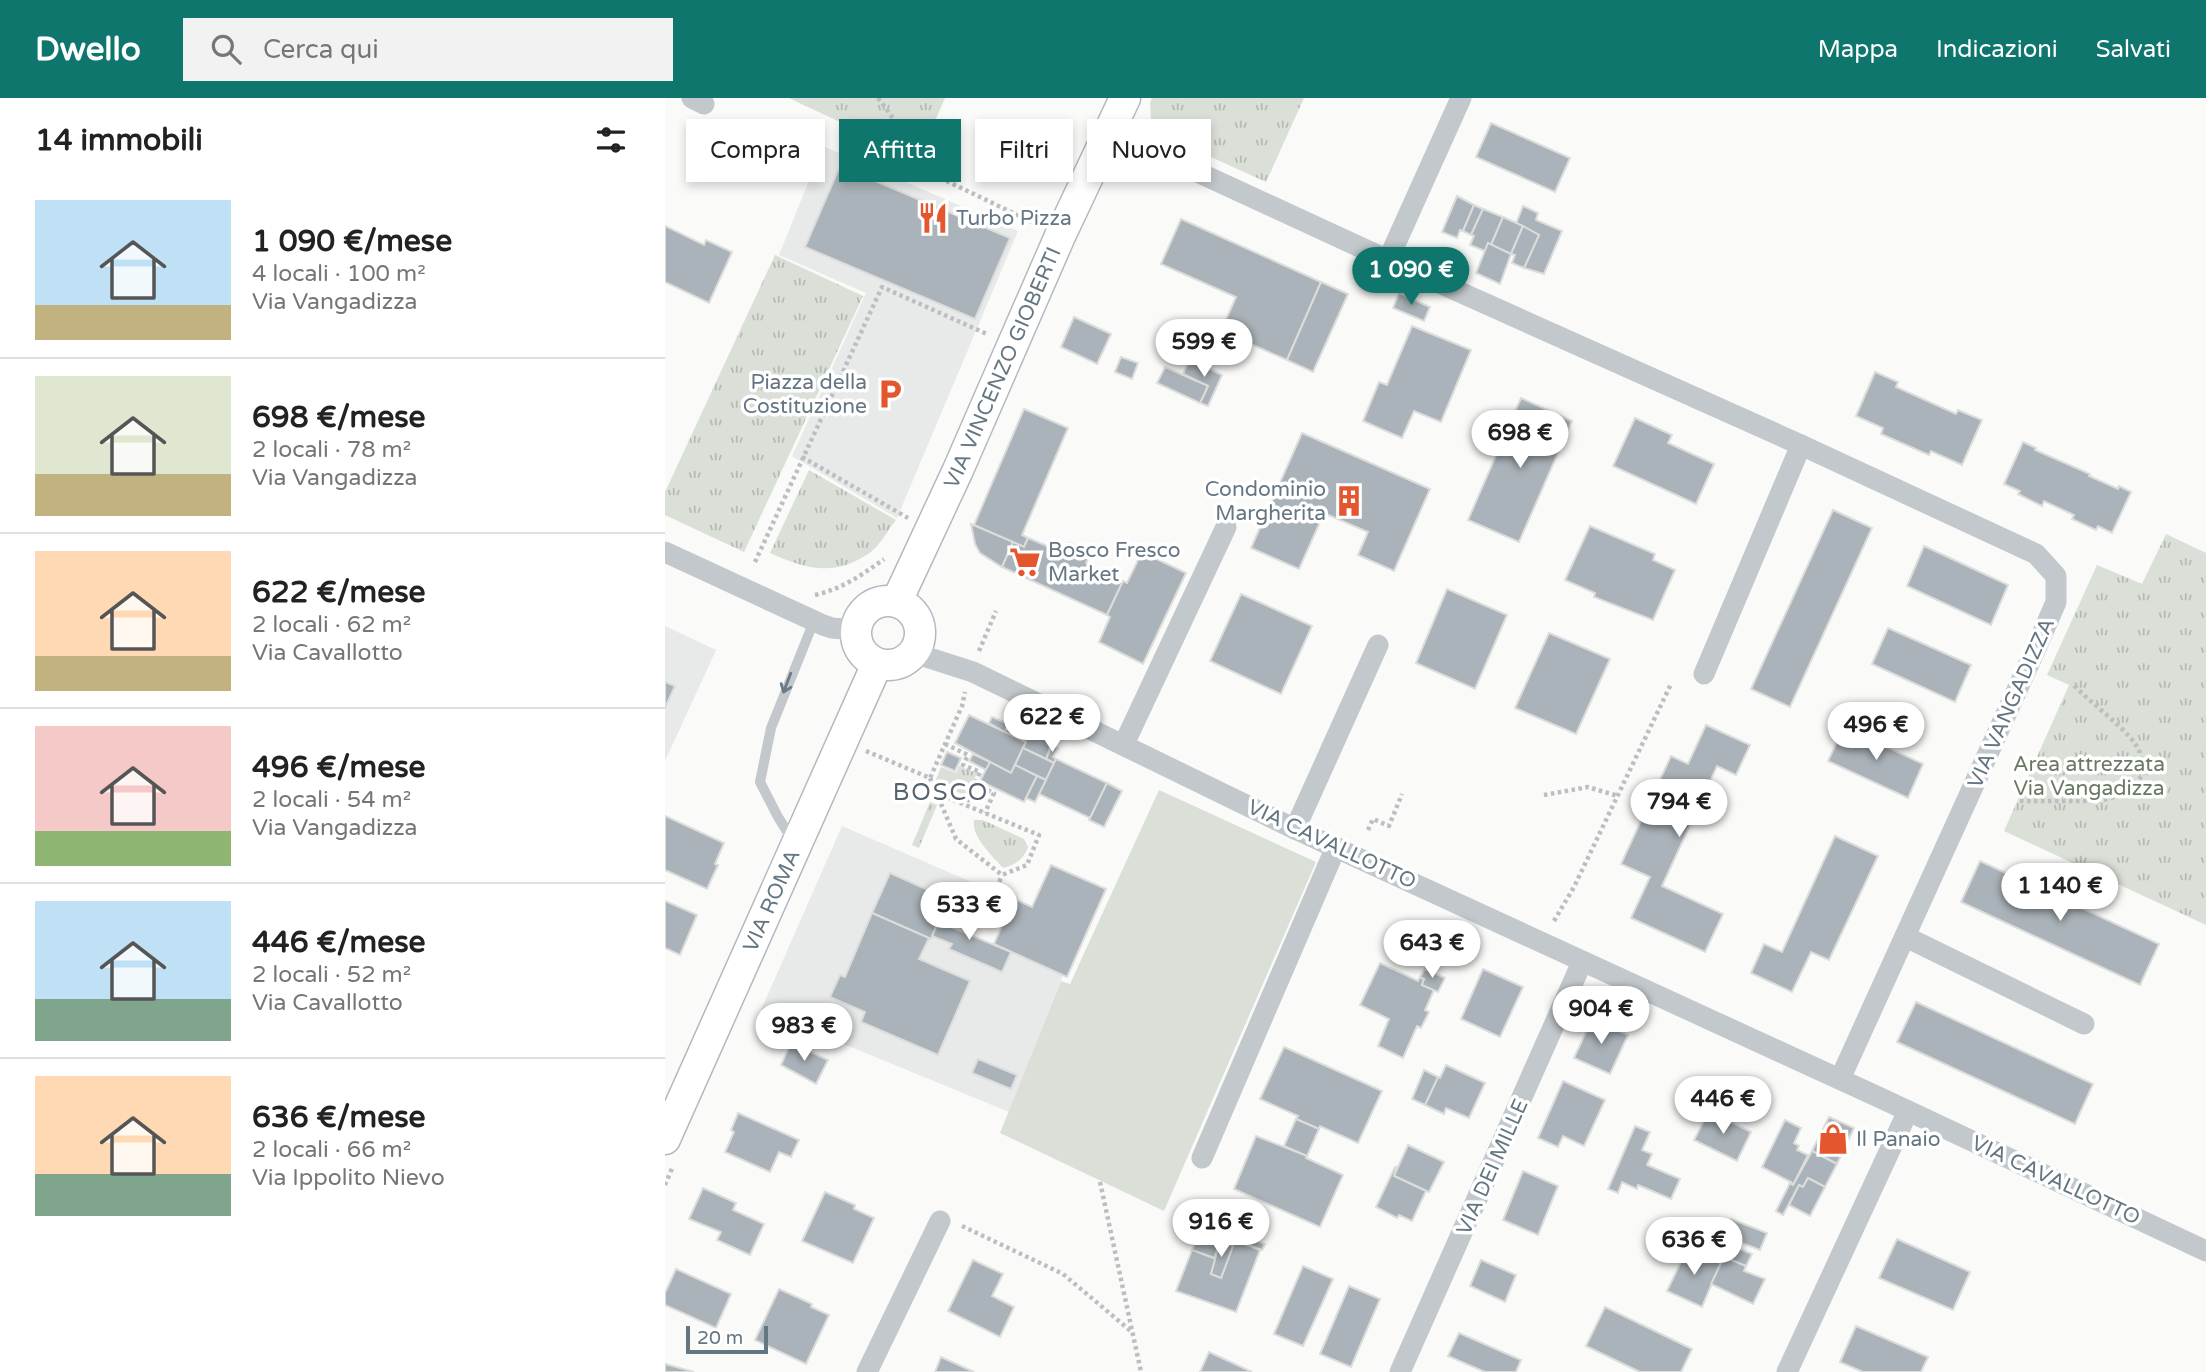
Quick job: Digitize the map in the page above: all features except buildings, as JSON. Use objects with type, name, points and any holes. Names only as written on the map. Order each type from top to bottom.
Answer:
[{"type":"street","name":"VIA VINCENZO GIOBERTI","points":[[1116,119],[1125,98]]},
{"type":"street","points":[[1388,260],[1461,98]]},
{"type":"street","name":"VIA VANGADIZZA","points":[[1211,178],[2036,554],[2056,576],[2056,602],[1840,1079]]},
{"type":"street","name":"VIA VINCENZO GIOBERTI","points":[[897,601],[1087,181]]},
{"type":"street","points":[[1703,674],[1801,445]]},
{"type":"street","points":[[1124,744],[1226,527]]},
{"type":"street","points":[[665,551],[814,621],[832,628],[856,631]]},
{"type":"street","points":[[887,600],[897,601],[907,606],[919,622],[919,644],[907,660],[897,664],[877,664],[868,659],[861,650],[856,631],[858,621],[870,606],[887,600]]},
{"type":"street","points":[[1295,829],[1378,645]]},
{"type":"street","name":"VIA CAVALLOTTO","points":[[914,653],[973,672],[1295,829],[1840,1079],[2206,1251]]},
{"type":"street","name":"VIA ROMA","points":[[665,1139],[877,664]]},
{"type":"street","points":[[1202,1158],[1336,847]]},
{"type":"street","points":[[1906,937],[2084,1024]]},
{"type":"street","name":"VIA DEI MILLE","points":[[1401,1372],[1582,962]]},
{"type":"street","points":[[1787,1372],[1908,1111]]},
{"type":"street","points":[[867,1372],[940,1220]]},
{"type":"lane","points":[[796,845],[760,782],[771,728],[814,621]]},
{"type":"path","points":[[878,98],[895,120],[902,138],[899,158],[1045,229]]},
{"type":"path","points":[[755,562],[882,287],[991,336]]},
{"type":"path","points":[[802,457],[908,518],[903,528]]},
{"type":"path","points":[[815,596],[835,591],[852,582],[888,556]]},
{"type":"path","points":[[978,651],[996,611]]},
{"type":"path","points":[[2020,801],[2099,802],[2122,795],[2143,775],[2140,751],[2118,725],[2072,683]]},
{"type":"path","points":[[1554,921],[1574,887],[1671,684]]},
{"type":"path","points":[[930,778],[962,706],[965,690]]},
{"type":"path","points":[[945,744],[968,755],[963,765],[980,772],[965,805]]},
{"type":"path","points":[[862,749],[930,778],[955,839],[1002,875]]},
{"type":"path","points":[[975,784],[995,793],[985,813]]},
{"type":"path","points":[[1544,795],[1588,787],[1618,796]]},
{"type":"path","points":[[936,793],[1039,835],[1027,865],[1002,875],[986,914]]},
{"type":"path","points":[[1368,830],[1373,819],[1389,826],[1402,794]]},
{"type":"path","points":[[1100,1181],[1141,1372]]},
{"type":"path","points":[[940,1220],[952,1222],[1063,1275],[1132,1332]]},
{"type":"shaded area","points":[[825,147],[839,153],[839,182],[906,182],[1018,231],[897,518],[792,456],[866,293],[779,255],[808,182],[825,182]]},
{"type":"shaded area","points":[[665,626],[716,650],[665,761]]},
{"type":"shaded area","points":[[842,826],[990,890],[971,935],[1063,975],[1009,1112],[761,1010]]},
{"type":"green space","points":[[789,98],[945,98],[936,119],[839,119],[839,122]]},
{"type":"green space","points":[[1152,98],[1304,98],[1266,182],[1211,157],[1211,119],[1151,119]]},
{"type":"green space","points":[[775,255],[863,296],[744,552],[665,515],[665,492]]},
{"type":"green space","points":[[809,470],[896,520],[880,543],[868,554],[843,566],[819,568],[770,553]]},
{"type":"green space","name":"Area attrezzata Via Vangadizza","points":[[2166,534],[2206,553],[2206,925],[2004,831],[2069,685],[2047,675],[2097,565],[2142,584]]},
{"type":"green space","points":[[959,766],[977,773],[967,796],[935,782],[941,767],[956,773]]},
{"type":"green space","points":[[1159,790],[1316,862],[1164,1211],[1000,1133],[1061,981],[1070,984]]},
{"type":"green space","points":[[930,802],[937,805],[919,848],[912,845]]},
{"type":"green space","points":[[974,820],[983,820],[1024,839],[1028,847],[1024,855],[1003,868],[979,839]]},
{"type":"place","name":"Turbo Pizza","points":[[933,218]]},
{"type":"place","name":"Piazza della Costituzione","points":[[890,394]]},
{"type":"place","name":"Condominio Margherita","points":[[1349,501]]},
{"type":"place","name":"Bosco Fresco Market","points":[[1025,562]]},
{"type":"place","name":"Il Panaio","points":[[1833,1139]]},
{"type":"district","name":"BOSCO","points":[[941,792]]}]
